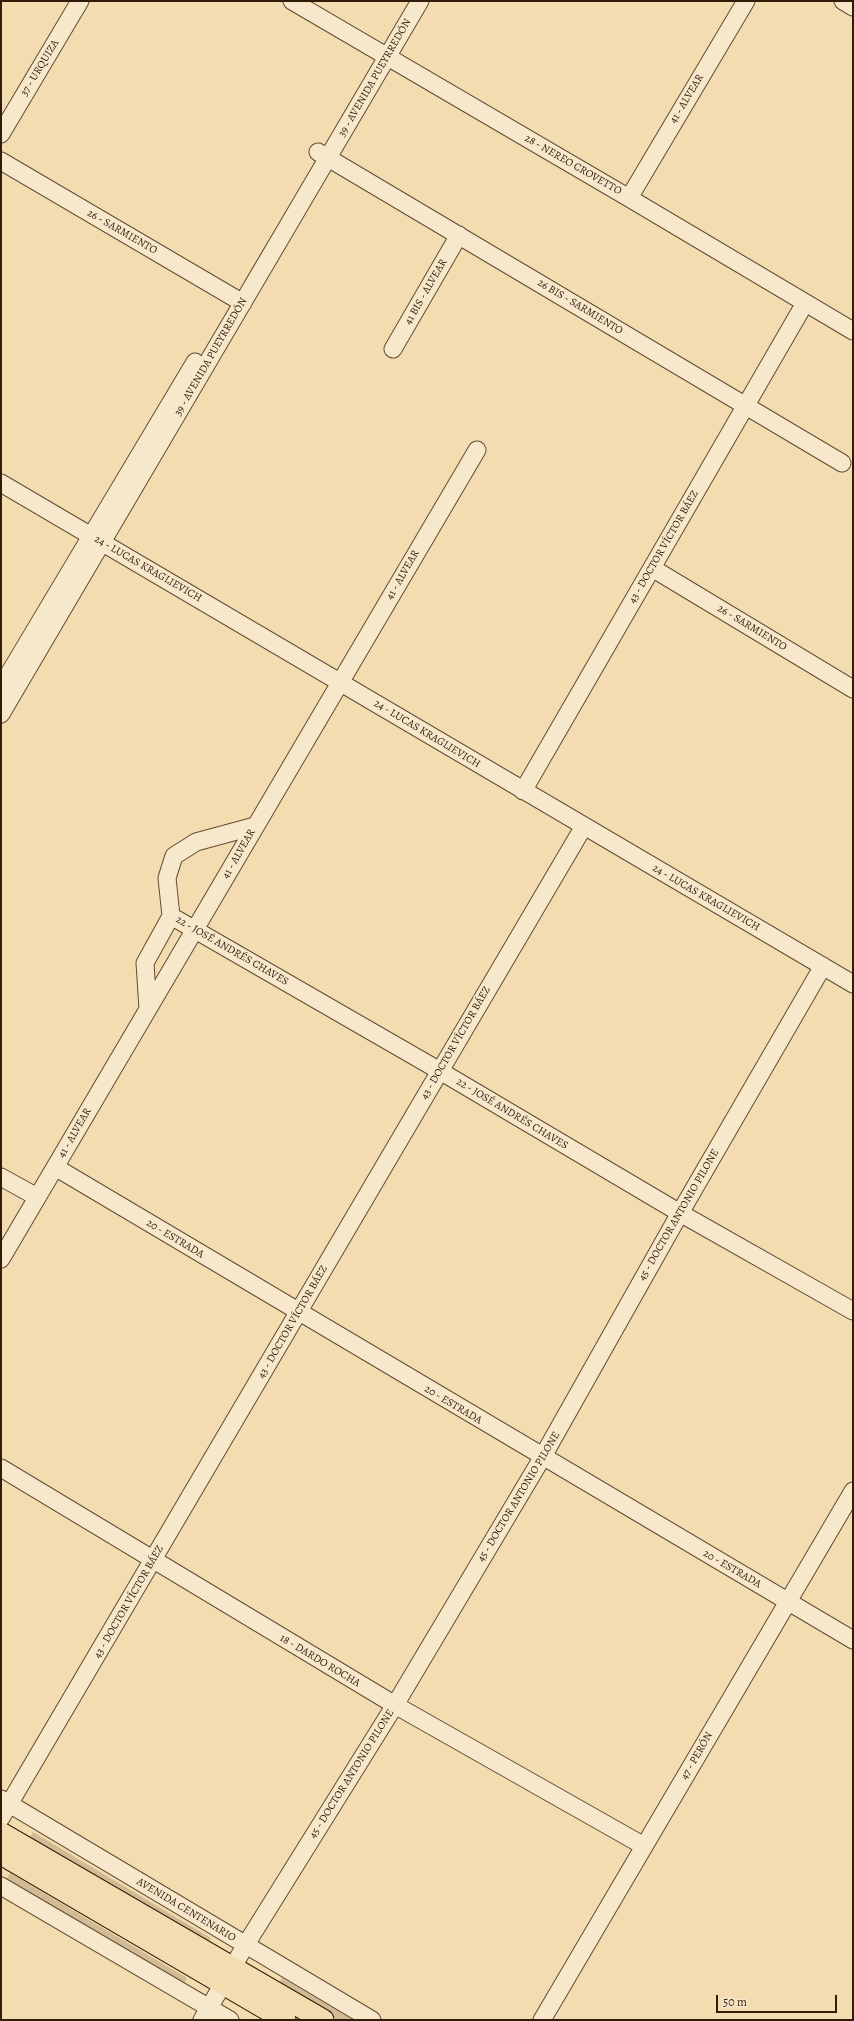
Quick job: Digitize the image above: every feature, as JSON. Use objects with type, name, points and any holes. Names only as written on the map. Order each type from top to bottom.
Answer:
[{"type":"main road","points":[[1,1833],[228,1976],[285,2020]]},
{"type":"main road","points":[[1,1854],[228,1976],[323,2020]]},
{"type":"street","name":"37 - URQUIZA","points":[[1,134],[80,1]]},
{"type":"street","name":"28 - NEREO CROVETTO","points":[[292,1],[853,331]]},
{"type":"street","name":"39 - AVENIDA PUEYRREDÓN","points":[[382,54],[406,1]]},
{"type":"street","name":"39 - AVENIDA PUEYRREDÓN","points":[[1,688],[96,539],[382,54],[420,1]]},
{"type":"street","name":"41 - ALVEAR","points":[[629,198],[746,1]]},
{"type":"street","points":[[843,1],[853,7]]},
{"type":"street","name":"26 BIS - SARMIENTO","points":[[323,155],[842,463]]},
{"type":"street","name":"26 - SARMIENTO","points":[[1,161],[238,300]]},
{"type":"street","name":"41 BIS - ALVEAR","points":[[393,349],[459,235]]},
{"type":"street","name":"43 - DOCTOR VÍCTOR BÁEZ","points":[[523,791],[805,303]]},
{"type":"street","name":"41 - ALVEAR","points":[[1,1259],[477,450]]},
{"type":"street","name":"24 - LUCAS KRAGLIEVICH","points":[[1,483],[853,984]]},
{"type":"street","name":"39 - AVENIDA PUEYRREDÓN","points":[[1,714],[96,539]]},
{"type":"street","name":"26 - SARMIENTO","points":[[652,568],[853,689]]},
{"type":"street","points":[[148,1009],[145,964],[171,916],[168,878],[174,856],[196,842],[255,826]]},
{"type":"street","name":"43 - DOCTOR VÍCTOR BÁEZ","points":[[4,1807],[153,1561],[584,826]]},
{"type":"street","name":"22 - JOSÉ ANDRÉS CHAVES","points":[[171,916],[440,1071],[680,1213],[853,1311]]},
{"type":"street","name":"45 - DOCTOR ANTONIO PILONE","points":[[205,2014],[245,1946],[395,1705],[542,1458],[680,1213],[823,966]]},
{"type":"street","name":"20 - ESTRADA","points":[[55,1167],[542,1458],[853,1640]]},
{"type":"street","points":[[1,1177],[37,1198]]},
{"type":"street","name":"18 - DARDO ROCHA","points":[[1,1468],[153,1561],[395,1705],[644,1846]]},
{"type":"street","name":"47 - PERÓN","points":[[542,2020],[853,1491]]},
{"type":"street","name":"AVENIDA CENTENARIO","points":[[4,1807],[372,2020]]},
{"type":"street","points":[[1,1886],[205,2014],[230,2020]]},
{"type":"shaded area","points":[[372,64],[375,66],[335,137],[331,135]]},
{"type":"shaded area","points":[[313,166],[317,168],[248,283],[244,281]]},
{"type":"shaded area","points":[[33,1832],[211,1938],[206,1945],[29,1839]]},
{"type":"shaded area","points":[[10,1873],[187,1978],[183,1986],[6,1880]]},
{"type":"shaded area","points":[[282,1978],[354,2020],[338,2020],[278,1984]]}]
